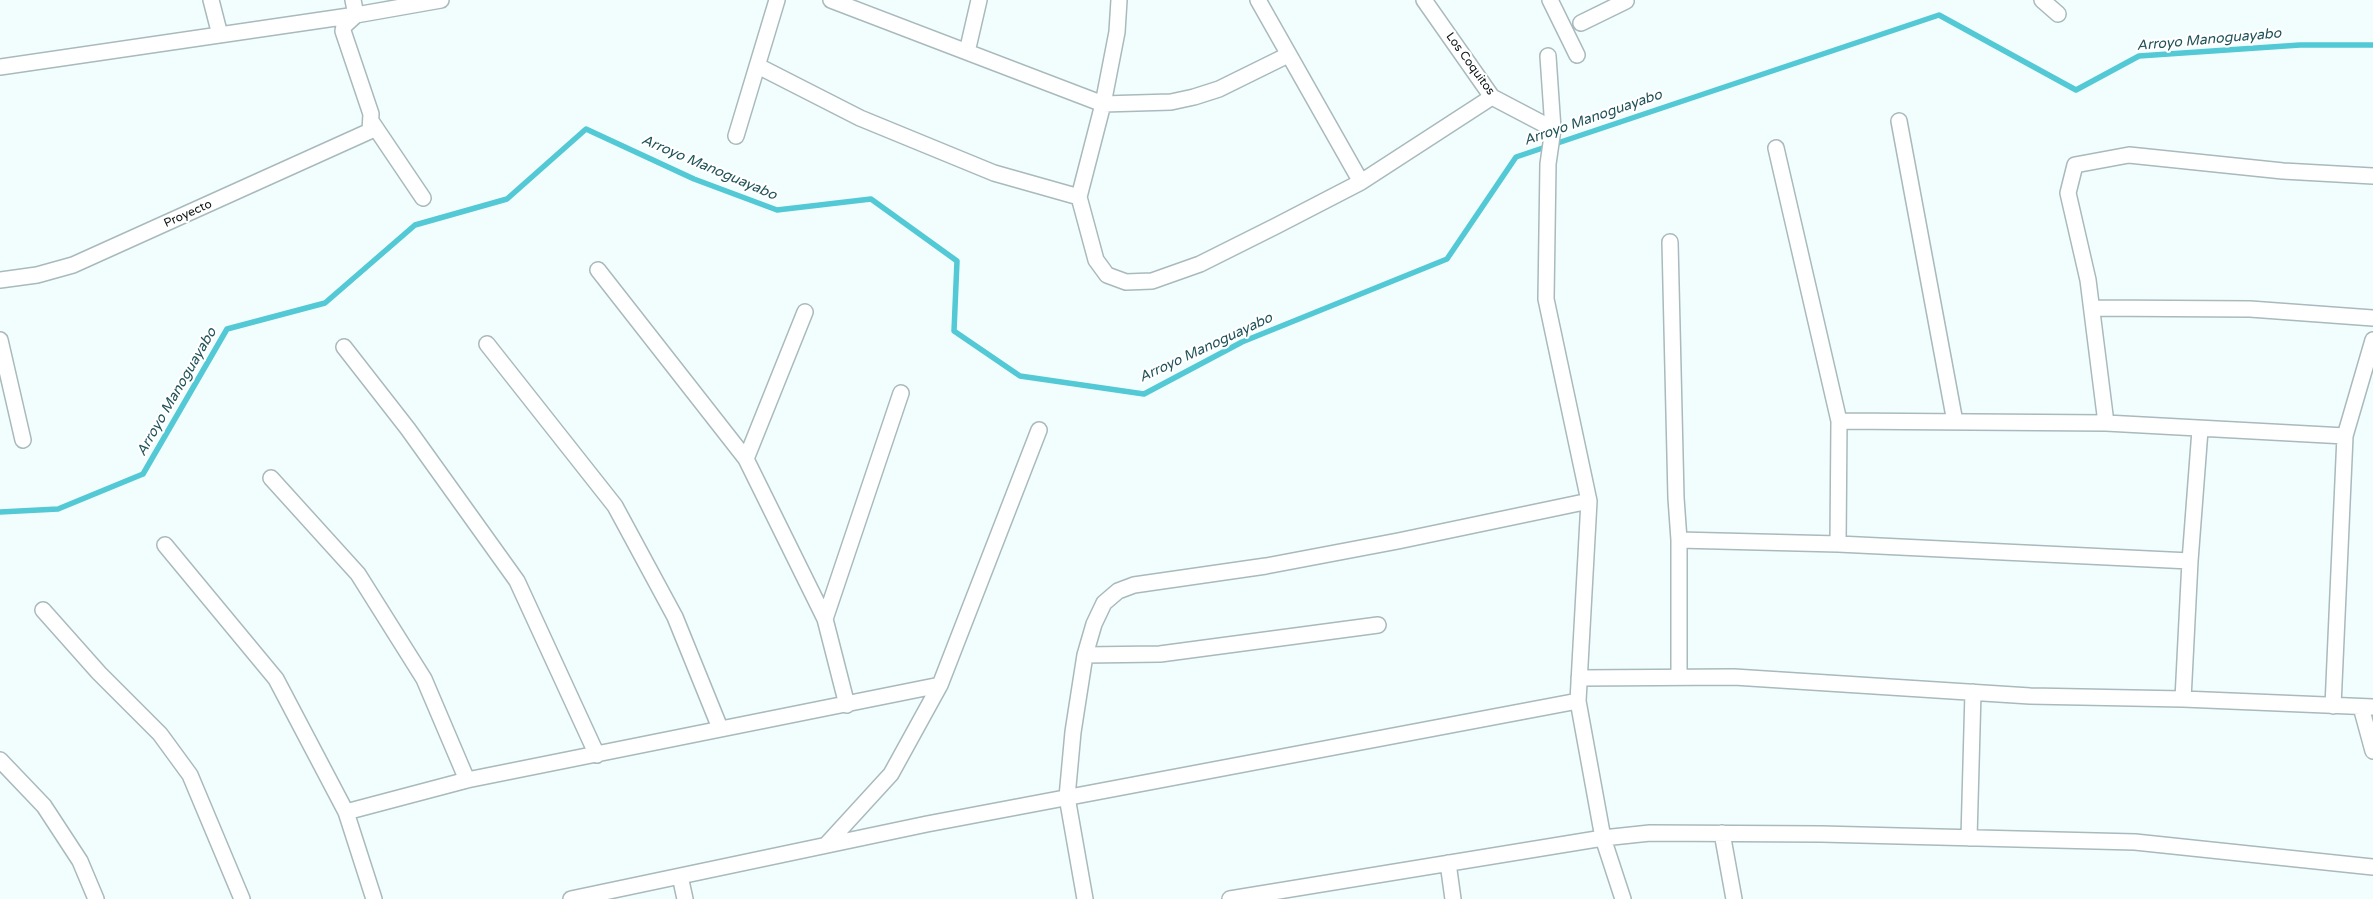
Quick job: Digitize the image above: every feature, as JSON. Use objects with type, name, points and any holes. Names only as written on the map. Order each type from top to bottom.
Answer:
[{"type":"street","points":[[211,0],[220,35]]},
{"type":"street","points":[[353,0],[356,15]]},
{"type":"street","points":[[0,67],[356,15],[441,0]]},
{"type":"street","points":[[736,136],[777,0]]},
{"type":"street","points":[[831,0],[1103,104],[1171,102],[1194,97],[1219,89],[1288,55]]},
{"type":"street","points":[[967,52],[979,0]]},
{"type":"street","points":[[1119,0],[1117,32],[1103,104],[1079,196],[1096,260],[1107,275],[1126,282],[1152,281],[1200,264],[1361,182],[1492,97]]},
{"type":"street","points":[[1258,0],[1361,182]]},
{"type":"street","name":"Los Coquitos","points":[[1424,0],[1492,97],[1554,129]]},
{"type":"street","points":[[1550,0],[1578,55]]},
{"type":"street","points":[[1581,23],[1630,0]]},
{"type":"street","points":[[2042,0],[2058,14]]},
{"type":"street","points":[[356,15],[344,26],[343,31],[371,114],[371,126],[423,198]]},
{"type":"street","points":[[1548,56],[1554,129],[1548,164],[1546,299],[1589,501],[1578,701],[1603,838],[1623,899]]},
{"type":"street","points":[[758,66],[860,118],[994,173],[1079,196]]},
{"type":"street","points":[[1899,121],[1955,422]]},
{"type":"street","name":"Proyecto","points":[[0,280],[36,276],[73,265],[371,126]]},
{"type":"street","points":[[1776,148],[1839,421],[1838,544]]},
{"type":"street","points":[[2106,423],[2088,280],[2068,193],[2075,165],[2130,155],[2283,170],[2373,176]]},
{"type":"street","points":[[1670,242],[1676,498],[1679,540],[1678,677]]},
{"type":"street","points":[[598,270],[746,459],[825,619],[848,705]]},
{"type":"street","points":[[2092,308],[2250,309],[2373,318]]},
{"type":"street","points":[[746,459],[805,312]]},
{"type":"street","points":[[0,340],[4,370],[23,440]]},
{"type":"street","points":[[2334,706],[2344,436],[2373,340]]},
{"type":"street","points":[[487,344],[615,506],[675,617],[720,728]]},
{"type":"street","points":[[344,347],[408,428],[518,581],[597,755]]},
{"type":"street","points":[[825,619],[902,393]]},
{"type":"street","points":[[1839,421],[2106,423],[2200,430],[2344,436]]},
{"type":"street","points":[[826,845],[891,774],[940,685],[1039,430]]},
{"type":"street","points":[[2183,699],[2190,561],[2200,430]]},
{"type":"street","points":[[271,478],[358,574],[424,679],[467,780]]},
{"type":"street","points":[[1085,899],[1066,798],[1073,732],[1085,655],[1094,624],[1104,603],[1118,591],[1134,585],[1285,562],[1589,501]]},
{"type":"street","points":[[1679,540],[1838,544],[2190,561]]},
{"type":"street","points":[[165,545],[276,679],[346,812],[374,899]]},
{"type":"street","points":[[43,610],[99,673],[160,734],[190,775],[242,899]]},
{"type":"street","points":[[1085,655],[1160,654],[1378,625]]},
{"type":"street","points":[[1579,678],[1734,677],[2030,696],[2183,699],[2367,707],[2373,751]]},
{"type":"street","points":[[346,812],[467,780],[940,685]]},
{"type":"street","points":[[1969,838],[1973,692]]},
{"type":"street","points":[[571,899],[826,845],[1578,701]]},
{"type":"street","points":[[0,760],[44,806],[80,861],[96,899]]},
{"type":"street","points":[[1230,899],[1603,838],[1650,833],[2135,842],[2373,867]]},
{"type":"street","points":[[1722,833],[1734,899]]},
{"type":"street","points":[[1448,863],[1453,899]]},
{"type":"street","points":[[680,876],[686,899]]},
{"type":"waterway","name":"Arroyo Manoguayabo","points":[[0,512],[58,509],[143,474],[227,329],[325,303],[415,225],[507,199],[586,129],[694,179],[777,210],[871,199],[957,261],[954,331],[1020,376],[1144,394],[1242,342],[1447,259],[1516,157],[1939,15],[2076,90],[2139,56],[2300,45],[2373,45]]}]
